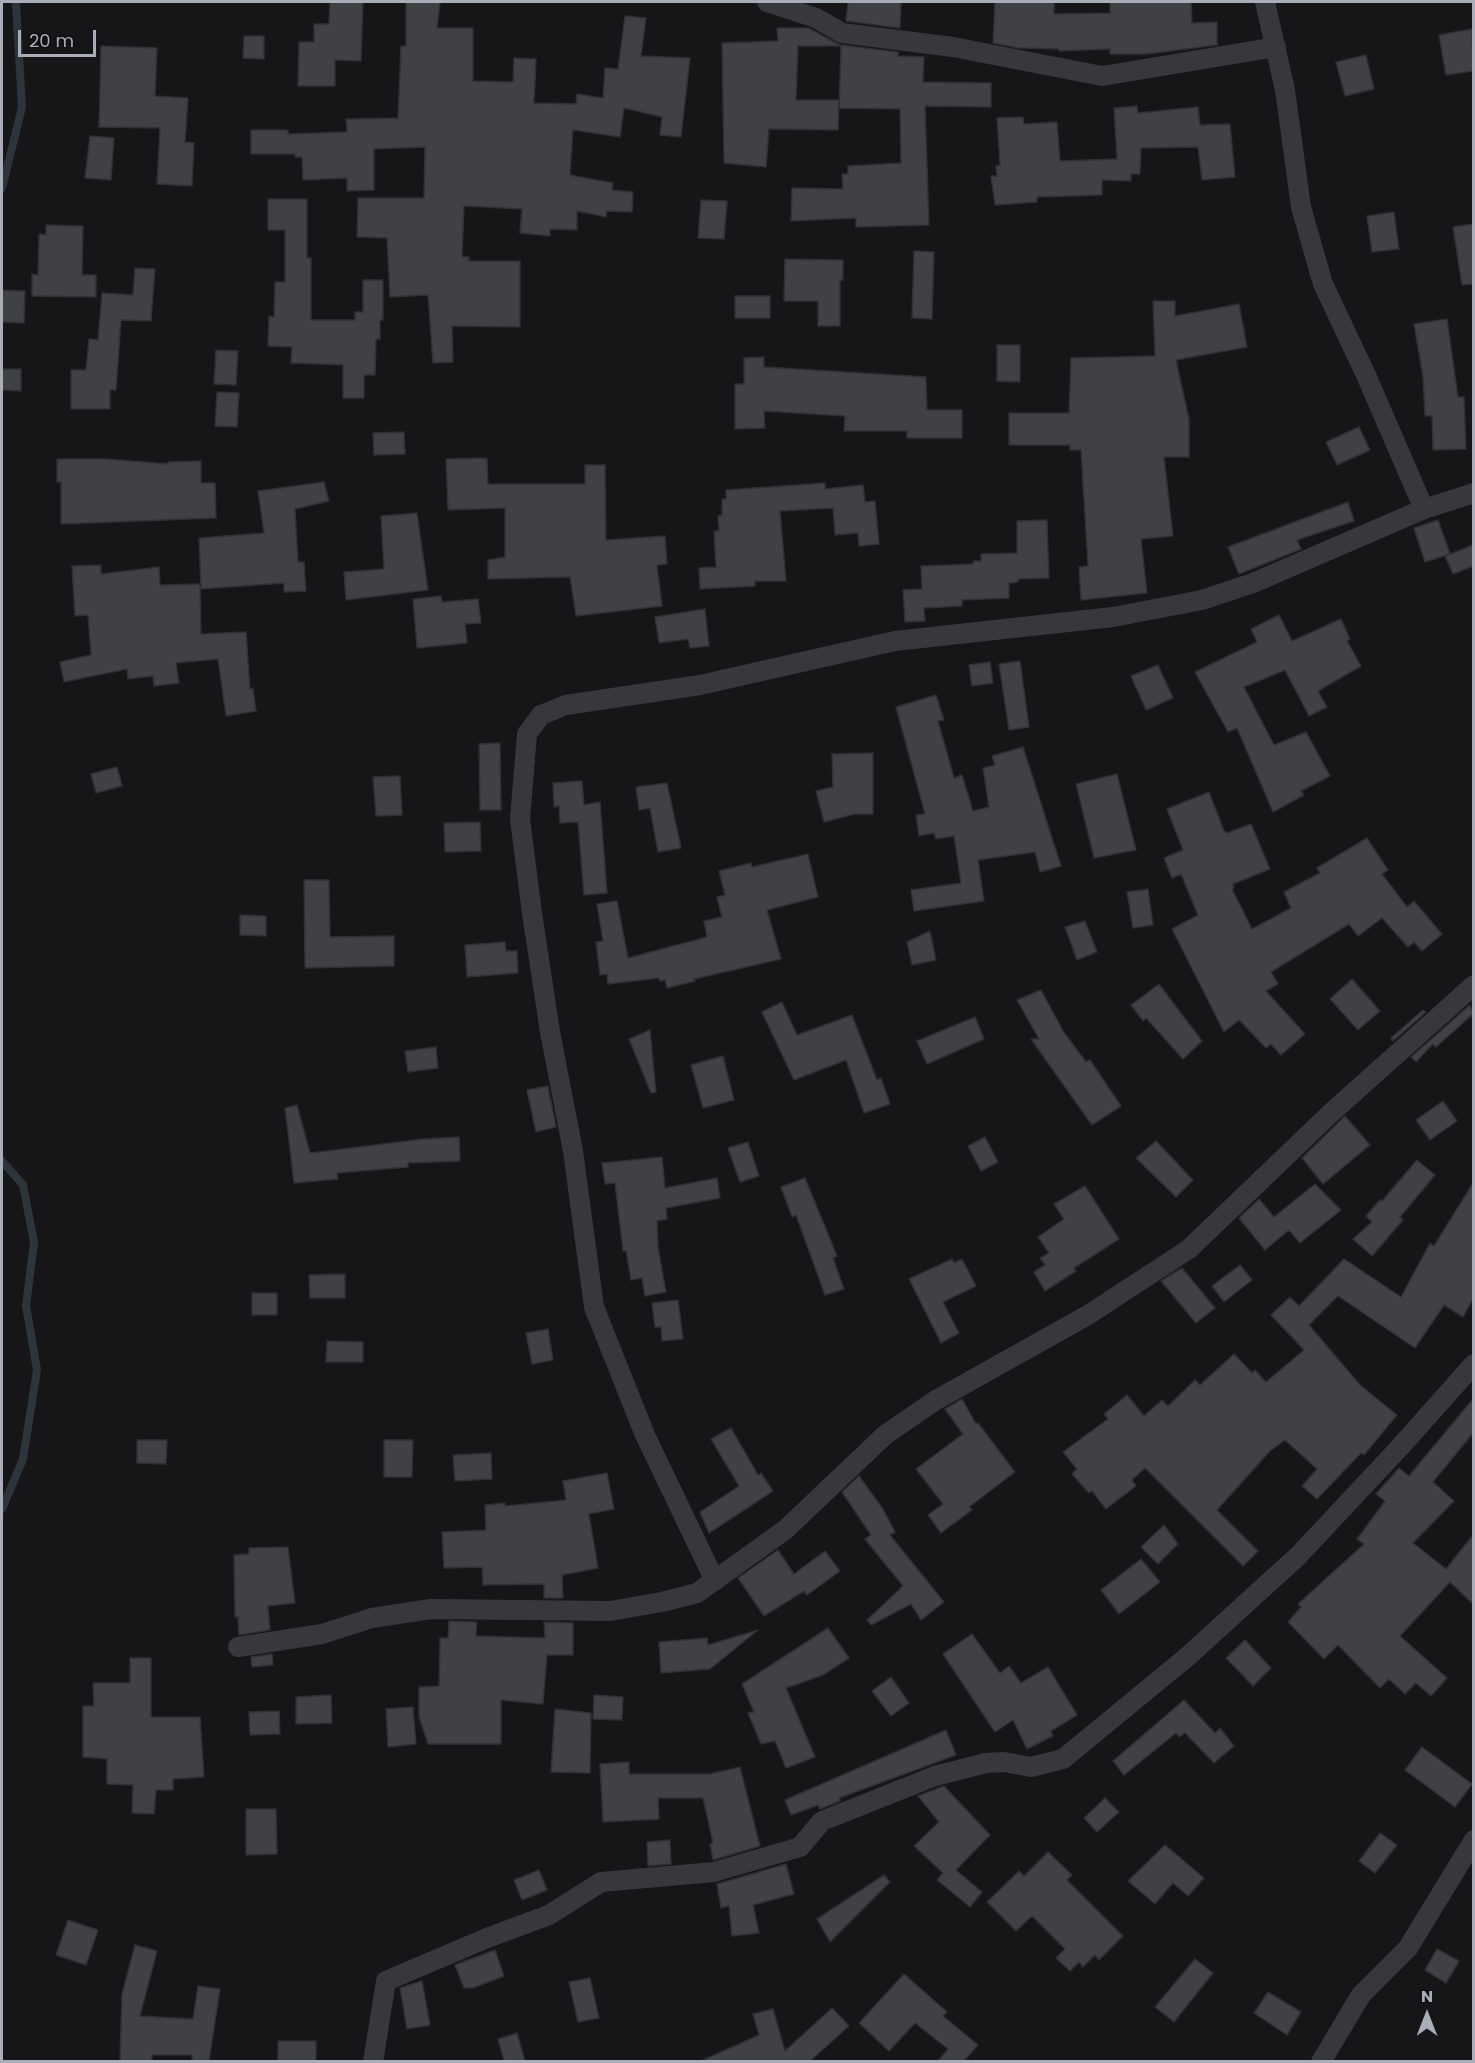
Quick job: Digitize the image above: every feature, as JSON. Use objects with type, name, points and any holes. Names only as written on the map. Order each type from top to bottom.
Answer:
[{"type":"street","points":[[767,2],[816,18],[842,33],[953,47],[1102,76],[1276,47]]},
{"type":"street","points":[[1265,2],[1285,90],[1301,207],[1323,284],[1366,375],[1424,509]]},
{"type":"street","points":[[715,1581],[645,1435],[594,1306],[573,1151],[550,1032],[520,819],[527,734],[541,715],[566,705],[700,685],[895,641],[1113,617],[1202,600],[1253,583],[1424,509],[1473,493]]},
{"type":"street","points":[[238,1647],[322,1634],[372,1618],[431,1609],[610,1611],[697,1593],[784,1530],[893,1429],[936,1400],[1088,1316],[1190,1249],[1332,1113],[1473,985]]},
{"type":"street","points":[[373,2061],[386,1981],[487,1938],[549,1915],[601,1882],[714,1872],[800,1847],[822,1821],[935,1776],[986,1763],[1004,1762],[1031,1767],[1063,1759],[1109,1724],[1187,1657],[1298,1557],[1473,1364]]},
{"type":"street","points":[[1321,2061],[1360,1995],[1408,1947],[1473,1840]]},
{"type":"building","points":[[330,2],[363,2],[361,61],[335,60],[335,86],[298,86],[299,42],[314,42],[314,24],[329,24]]},
{"type":"building","points":[[406,2],[440,2],[437,28],[473,28],[473,81],[513,82],[514,58],[536,59],[534,103],[576,104],[577,94],[603,98],[605,68],[618,69],[625,16],[646,18],[641,56],[690,58],[681,137],[660,135],[662,117],[624,108],[620,137],[573,130],[570,175],[613,183],[612,190],[633,192],[632,212],[607,211],[606,217],[577,211],[577,230],[550,229],[550,236],[520,233],[522,209],[464,206],[462,257],[469,257],[469,261],[520,261],[520,327],[452,326],[453,362],[433,363],[428,295],[390,297],[387,238],[357,237],[358,198],[424,198],[425,147],[374,149],[374,190],[347,191],[347,178],[303,180],[302,157],[295,157],[295,154],[251,154],[251,130],[288,130],[288,134],[347,132],[346,119],[398,118],[401,46],[406,46]]},
{"type":"building","points":[[848,2],[901,2],[900,28],[846,21]]},
{"type":"building","points":[[995,2],[1054,2],[1054,14],[1110,13],[1110,2],[1191,2],[1192,23],[1217,22],[1217,45],[1147,54],[1110,54],[1110,49],[1059,51],[1059,49],[1019,48],[993,43]]},
{"type":"building","points":[[777,28],[808,28],[840,45],[898,52],[898,56],[924,57],[923,82],[991,83],[991,107],[925,106],[929,225],[856,227],[856,218],[791,221],[792,188],[843,189],[842,174],[848,174],[848,166],[901,163],[900,109],[839,108],[841,46],[798,46],[796,100],[839,100],[838,130],[769,129],[766,167],[724,163],[722,43],[778,41]]},
{"type":"building","points":[[1472,29],[1473,71],[1446,75],[1439,35]]},
{"type":"building","points":[[244,36],[264,36],[264,59],[243,58]]},
{"type":"building","points":[[101,46],[157,48],[155,96],[188,98],[185,142],[194,143],[192,186],[157,184],[160,128],[99,127]]},
{"type":"building","points":[[1366,55],[1374,89],[1345,96],[1336,62]]},
{"type":"building","points":[[1137,106],[1138,113],[1198,107],[1200,125],[1230,124],[1235,177],[1202,180],[1198,147],[1141,148],[1140,174],[1131,174],[1131,181],[1102,180],[1102,195],[1037,197],[1037,202],[995,205],[991,176],[997,176],[996,166],[1000,165],[997,118],[1023,117],[1024,124],[1057,122],[1060,161],[1117,159],[1114,108]]},
{"type":"building","points":[[90,136],[114,138],[111,180],[85,178]]},
{"type":"building","points":[[268,199],[307,199],[307,258],[311,258],[311,320],[355,320],[355,312],[363,312],[363,280],[383,280],[383,320],[380,320],[380,339],[376,339],[375,375],[364,375],[364,398],[343,398],[343,365],[291,363],[292,347],[268,346],[269,316],[274,317],[275,282],[285,282],[285,230],[268,230]]},
{"type":"building","points":[[701,200],[727,201],[724,239],[698,238]]},
{"type":"building","points":[[1394,212],[1399,249],[1372,252],[1367,216]]},
{"type":"building","points":[[1473,224],[1473,284],[1462,285],[1453,227]]},
{"type":"building","points":[[46,225],[83,226],[82,275],[96,275],[96,297],[32,296],[32,274],[38,275],[39,234],[46,235]]},
{"type":"building","points":[[914,251],[934,252],[932,319],[912,318]]},
{"type":"building","points":[[785,259],[843,260],[843,280],[840,280],[840,326],[818,326],[818,301],[784,301]]},
{"type":"building","points":[[135,268],[155,269],[151,321],[121,320],[116,390],[110,390],[110,409],[71,409],[71,370],[86,370],[89,339],[98,340],[102,293],[133,295]]},
{"type":"building","points":[[2,290],[25,291],[24,323],[2,322]]},
{"type":"building","points":[[735,296],[770,296],[770,318],[735,318]]},
{"type":"building","points":[[1153,301],[1175,301],[1175,316],[1239,304],[1247,347],[1176,360],[1189,419],[1189,457],[1164,457],[1173,536],[1141,539],[1147,593],[1081,600],[1079,567],[1088,566],[1081,450],[1070,450],[1070,445],[1009,445],[1009,413],[1069,413],[1071,358],[1155,356]]},
{"type":"building","points":[[1447,319],[1458,397],[1464,397],[1466,449],[1433,450],[1432,416],[1425,416],[1423,377],[1414,324]]},
{"type":"building","points":[[997,345],[1020,345],[1020,382],[997,381]]},
{"type":"building","points":[[216,350],[238,351],[236,385],[214,384]]},
{"type":"building","points":[[764,357],[764,367],[926,377],[927,410],[962,410],[962,438],[907,438],[907,431],[844,431],[845,416],[764,411],[765,428],[735,429],[735,384],[744,384],[744,358]]},
{"type":"building","points":[[2,369],[21,369],[21,391],[2,390]]},
{"type":"building","points":[[217,392],[239,393],[237,427],[215,426]]},
{"type":"building","points":[[1359,427],[1370,450],[1337,465],[1326,442]]},
{"type":"building","points":[[404,432],[405,454],[374,455],[373,433]]},
{"type":"building","points":[[487,458],[488,484],[585,484],[585,465],[605,465],[606,540],[665,536],[667,564],[657,565],[662,606],[576,616],[570,577],[488,579],[488,560],[505,557],[505,508],[448,510],[446,459]]},
{"type":"building","points":[[57,459],[107,459],[168,464],[168,462],[201,461],[201,483],[215,483],[216,518],[61,524],[61,482],[57,482]]},
{"type":"building","points":[[324,482],[329,501],[295,509],[298,562],[304,562],[306,591],[284,592],[284,583],[201,589],[199,538],[264,533],[258,491]]},
{"type":"building","points":[[825,483],[825,489],[863,485],[865,502],[875,501],[879,544],[859,546],[858,533],[835,535],[833,508],[780,511],[786,581],[755,581],[755,586],[700,589],[699,568],[716,567],[714,531],[719,531],[718,516],[722,515],[722,499],[726,499],[726,490]]},
{"type":"building","points":[[1348,502],[1354,521],[1297,540],[1301,549],[1239,574],[1228,547]]},
{"type":"building","points":[[417,513],[428,590],[346,600],[344,572],[384,569],[381,516]]},
{"type":"building","points":[[1047,520],[1049,578],[1018,579],[1018,582],[1009,583],[1009,598],[962,600],[962,606],[924,608],[925,621],[905,622],[903,590],[922,589],[921,566],[973,564],[973,561],[981,561],[981,554],[1017,553],[1017,521]]},
{"type":"building","points":[[1438,520],[1450,554],[1425,562],[1414,528]]},
{"type":"building","points":[[1473,545],[1473,566],[1453,574],[1445,556]]},
{"type":"building","points":[[101,565],[101,574],[159,567],[160,585],[200,584],[201,634],[246,632],[250,689],[253,688],[256,711],[226,716],[218,659],[176,663],[179,683],[154,686],[153,676],[128,679],[127,669],[64,682],[60,662],[91,655],[88,615],[75,616],[72,566]]},
{"type":"building","points":[[441,596],[442,602],[478,599],[481,623],[465,624],[467,643],[417,648],[413,599]]},
{"type":"building","points":[[705,609],[709,646],[690,648],[688,639],[659,643],[655,617]]},
{"type":"building","points":[[1279,615],[1292,641],[1341,619],[1350,639],[1347,641],[1361,666],[1318,691],[1327,707],[1309,716],[1285,670],[1244,687],[1274,745],[1306,732],[1330,776],[1301,791],[1304,795],[1273,812],[1237,728],[1228,732],[1195,672],[1257,642],[1251,629]]},
{"type":"building","points":[[1020,661],[1029,727],[1009,730],[999,664]]},
{"type":"building","points":[[990,662],[993,683],[972,686],[969,665]]},
{"type":"building","points":[[1158,665],[1173,698],[1146,710],[1131,676]]},
{"type":"building","points":[[936,695],[944,720],[938,721],[954,778],[962,775],[973,811],[989,807],[983,768],[995,765],[992,756],[1023,747],[1061,866],[1040,872],[1035,852],[978,860],[984,901],[914,911],[911,890],[961,883],[954,836],[936,839],[934,833],[919,836],[916,815],[925,814],[896,707]]},
{"type":"building","points":[[500,743],[501,810],[480,810],[479,744]]},
{"type":"building","points":[[873,753],[873,814],[855,814],[824,822],[816,791],[833,787],[832,754]]},
{"type":"building","points":[[117,767],[122,786],[96,793],[91,774]]},
{"type":"building","points":[[1117,774],[1136,850],[1094,858],[1076,784]]},
{"type":"building","points":[[400,776],[402,815],[376,816],[373,777]]},
{"type":"building","points":[[582,781],[584,805],[600,802],[607,893],[584,895],[578,822],[560,823],[559,806],[554,807],[553,783]]},
{"type":"building","points":[[667,783],[681,848],[658,852],[650,808],[639,810],[636,787]]},
{"type":"building","points":[[1209,792],[1224,831],[1227,833],[1251,824],[1270,869],[1233,884],[1232,889],[1252,929],[1291,908],[1284,892],[1320,873],[1317,868],[1367,838],[1388,870],[1382,874],[1407,907],[1414,901],[1442,934],[1422,951],[1414,942],[1408,947],[1382,918],[1358,936],[1349,924],[1271,972],[1278,984],[1266,991],[1305,1034],[1281,1055],[1271,1044],[1266,1048],[1239,1020],[1224,1032],[1172,929],[1198,915],[1181,874],[1172,878],[1164,858],[1183,850],[1167,809]]},
{"type":"building","points":[[480,822],[481,851],[445,852],[444,823]]},
{"type":"building","points":[[808,854],[818,897],[767,910],[781,959],[694,979],[695,981],[667,988],[665,980],[660,981],[659,978],[608,984],[607,974],[600,975],[596,942],[603,941],[597,904],[617,901],[628,958],[707,937],[704,921],[722,917],[717,897],[725,895],[719,871],[751,863],[752,867]]},
{"type":"building","points":[[304,880],[329,880],[330,937],[394,936],[394,966],[305,968]]},
{"type":"building","points":[[1148,889],[1153,925],[1133,928],[1127,892]]},
{"type":"building","points":[[240,915],[266,916],[266,936],[240,935]]},
{"type":"building","points":[[1085,921],[1097,952],[1077,960],[1065,927]]},
{"type":"building","points":[[930,931],[936,960],[912,965],[907,942]]},
{"type":"building","points":[[505,942],[506,951],[517,951],[518,973],[467,977],[465,945]]},
{"type":"building","points":[[1352,979],[1380,1011],[1358,1030],[1330,999]]},
{"type":"building","points":[[1159,984],[1202,1041],[1183,1059],[1146,1018],[1143,1021],[1131,1005]]},
{"type":"building","points":[[1041,990],[1063,1031],[1086,1062],[1090,1060],[1121,1106],[1092,1125],[1031,1039],[1039,1039],[1017,1000]]},
{"type":"building","points":[[782,1002],[797,1035],[852,1015],[877,1080],[881,1078],[890,1104],[864,1113],[846,1060],[794,1080],[762,1012]]},
{"type":"building","points":[[1470,1005],[1473,1014],[1436,1047],[1433,1044],[1416,1062],[1411,1057]]},
{"type":"building","points":[[1423,1010],[1426,1012],[1393,1041],[1391,1038]]},
{"type":"building","points":[[975,1017],[984,1039],[927,1064],[917,1041]]},
{"type":"building","points":[[650,1030],[656,1092],[651,1093],[629,1039]]},
{"type":"building","points":[[436,1047],[438,1068],[408,1072],[405,1051]]},
{"type":"building","points":[[723,1056],[734,1100],[703,1108],[691,1065]]},
{"type":"building","points":[[548,1086],[556,1127],[536,1132],[527,1090]]},
{"type":"building","points":[[1443,1101],[1457,1121],[1430,1140],[1416,1120]]},
{"type":"building","points":[[297,1105],[310,1153],[459,1137],[460,1161],[408,1163],[408,1167],[337,1173],[338,1179],[294,1183],[285,1108]]},
{"type":"building","points":[[1345,1116],[1370,1145],[1323,1184],[1302,1158]]},
{"type":"building","points":[[985,1137],[998,1162],[981,1171],[968,1146]]},
{"type":"building","points":[[1156,1141],[1193,1180],[1176,1197],[1136,1158]]},
{"type":"building","points":[[748,1142],[759,1176],[740,1182],[728,1148]]},
{"type":"building","points":[[662,1157],[665,1188],[717,1178],[720,1198],[666,1208],[667,1219],[657,1221],[658,1247],[666,1292],[645,1296],[642,1278],[631,1280],[626,1251],[623,1251],[615,1183],[605,1184],[602,1163]]},
{"type":"building","points":[[1417,1160],[1435,1175],[1400,1217],[1403,1220],[1372,1256],[1353,1239],[1372,1222],[1366,1216]]},
{"type":"building","points":[[805,1178],[837,1256],[833,1258],[844,1289],[825,1295],[796,1215],[792,1217],[781,1187]]},
{"type":"building","points":[[1473,1183],[1473,1299],[1463,1317],[1444,1305],[1415,1348],[1338,1296],[1309,1325],[1360,1385],[1397,1415],[1364,1455],[1361,1453],[1317,1499],[1302,1486],[1317,1469],[1285,1440],[1270,1451],[1217,1510],[1258,1551],[1243,1566],[1145,1468],[1132,1480],[1136,1486],[1106,1509],[1092,1491],[1089,1493],[1072,1474],[1077,1469],[1063,1452],[1108,1419],[1104,1414],[1127,1395],[1144,1416],[1162,1400],[1168,1406],[1195,1380],[1200,1385],[1234,1354],[1252,1373],[1255,1370],[1266,1382],[1304,1350],[1271,1315],[1290,1297],[1299,1306],[1344,1259],[1401,1297],[1430,1243],[1434,1246]]},
{"type":"building","points":[[1315,1184],[1341,1210],[1300,1243],[1289,1230],[1265,1250],[1239,1218],[1259,1199],[1274,1217]]},
{"type":"building","points":[[1085,1186],[1119,1239],[1074,1268],[1076,1271],[1045,1291],[1034,1272],[1045,1265],[1040,1258],[1049,1253],[1038,1237],[1064,1219],[1054,1204]]},
{"type":"building","points":[[952,1259],[954,1263],[962,1259],[976,1286],[943,1302],[959,1333],[941,1343],[909,1279]]},
{"type":"building","points":[[1240,1265],[1252,1280],[1224,1302],[1212,1286]]},
{"type":"building","points":[[1182,1268],[1215,1308],[1196,1323],[1161,1281]]},
{"type":"building","points":[[345,1274],[345,1298],[310,1298],[309,1275]]},
{"type":"building","points":[[252,1293],[277,1293],[277,1315],[252,1315]]},
{"type":"building","points":[[678,1300],[683,1339],[662,1341],[661,1327],[655,1327],[652,1303]]},
{"type":"building","points":[[548,1329],[553,1360],[532,1364],[526,1333]]},
{"type":"building","points":[[327,1341],[363,1342],[363,1362],[326,1362]]},
{"type":"building","points":[[962,1399],[976,1424],[978,1423],[1015,1472],[969,1507],[972,1510],[941,1533],[928,1515],[943,1504],[916,1469],[963,1434],[945,1409]]},
{"type":"building","points":[[1473,1399],[1473,1433],[1433,1482],[1454,1501],[1413,1543],[1446,1569],[1473,1535],[1473,1604],[1450,1582],[1400,1636],[1447,1678],[1431,1696],[1416,1683],[1405,1694],[1389,1679],[1380,1688],[1338,1645],[1324,1659],[1288,1622],[1301,1607],[1298,1604],[1364,1544],[1357,1539],[1385,1501],[1376,1494],[1399,1468],[1409,1476]]},
{"type":"building","points":[[731,1428],[758,1475],[761,1473],[773,1491],[709,1533],[700,1512],[739,1486],[711,1439]]},
{"type":"building","points":[[137,1440],[167,1440],[166,1464],[137,1463]]},
{"type":"building","points":[[384,1440],[413,1440],[412,1477],[384,1477]]},
{"type":"building","points":[[491,1453],[492,1479],[455,1481],[453,1455]]},
{"type":"building","points":[[607,1473],[614,1509],[589,1514],[598,1568],[562,1575],[563,1598],[544,1598],[544,1584],[483,1585],[482,1567],[444,1568],[442,1532],[486,1530],[485,1505],[505,1503],[505,1506],[566,1500],[563,1481]]},
{"type":"building","points":[[859,1476],[883,1509],[895,1532],[890,1535],[944,1602],[921,1620],[911,1604],[871,1625],[867,1620],[903,1586],[865,1539],[871,1535],[842,1492]]},
{"type":"building","points":[[1164,1525],[1178,1544],[1158,1564],[1141,1547]]},
{"type":"building","points":[[288,1547],[295,1603],[268,1606],[270,1630],[239,1635],[238,1617],[235,1617],[234,1555],[249,1554],[249,1548]]},
{"type":"building","points":[[778,1550],[794,1574],[825,1551],[840,1571],[807,1595],[804,1591],[764,1616],[738,1578]]},
{"type":"building","points":[[1141,1559],[1160,1582],[1119,1614],[1101,1590]]},
{"type":"building","points":[[449,1621],[477,1622],[476,1636],[545,1638],[544,1622],[573,1623],[573,1655],[547,1655],[543,1704],[501,1700],[501,1744],[428,1744],[419,1717],[419,1687],[439,1686],[440,1638],[448,1638]]},
{"type":"building","points":[[828,1628],[849,1658],[823,1675],[786,1688],[815,1757],[786,1768],[775,1741],[761,1744],[748,1713],[754,1712],[742,1684]]},
{"type":"building","points":[[758,1630],[710,1669],[661,1673],[659,1642],[707,1638],[708,1645]]},
{"type":"building","points":[[972,1634],[1000,1673],[1009,1666],[1021,1683],[1048,1667],[1077,1715],[1051,1731],[1053,1736],[1027,1749],[1013,1720],[995,1732],[943,1654]]},
{"type":"building","points":[[1245,1640],[1271,1668],[1253,1686],[1226,1658]]},
{"type":"building","points":[[272,1654],[273,1665],[252,1667],[251,1657]]},
{"type":"building","points":[[130,1658],[151,1658],[151,1717],[200,1717],[204,1777],[173,1779],[173,1790],[156,1790],[154,1814],[132,1813],[133,1785],[107,1784],[107,1759],[83,1757],[83,1706],[94,1706],[93,1683],[130,1683]]},
{"type":"building","points":[[891,1677],[909,1703],[891,1716],[872,1691]]},
{"type":"building","points":[[331,1695],[332,1723],[296,1724],[296,1697]]},
{"type":"building","points":[[594,1695],[623,1697],[622,1720],[593,1719]]},
{"type":"building","points":[[1184,1700],[1215,1733],[1220,1728],[1234,1746],[1214,1763],[1185,1733],[1179,1737],[1176,1733],[1124,1775],[1113,1761]]},
{"type":"building","points":[[413,1707],[416,1744],[388,1747],[386,1709]]},
{"type":"building","points":[[555,1709],[591,1713],[590,1773],[551,1772]]},
{"type":"building","points":[[279,1711],[280,1734],[250,1735],[249,1712]]},
{"type":"building","points":[[946,1730],[956,1755],[839,1798],[840,1801],[820,1809],[818,1805],[791,1815],[785,1800]]},
{"type":"building","points":[[1422,1747],[1472,1784],[1455,1807],[1405,1770]]},
{"type":"building","points":[[629,1762],[629,1774],[710,1774],[740,1767],[760,1846],[713,1860],[710,1844],[713,1843],[703,1798],[658,1798],[659,1819],[603,1822],[600,1764]]},
{"type":"building","points":[[944,1786],[990,1835],[956,1870],[982,1892],[970,1907],[937,1880],[943,1873],[914,1846],[939,1822],[918,1796]]},
{"type":"building","points":[[1105,1798],[1119,1812],[1097,1832],[1084,1818]]},
{"type":"building","points":[[246,1809],[276,1809],[277,1854],[246,1855]]},
{"type":"building","points":[[1380,1833],[1397,1845],[1375,1873],[1359,1861]]},
{"type":"building","points":[[670,1840],[671,1864],[648,1866],[647,1842]]},
{"type":"building","points":[[1165,1845],[1204,1878],[1188,1896],[1173,1883],[1155,1904],[1128,1881]]},
{"type":"building","points":[[1048,1852],[1072,1875],[1067,1880],[1123,1936],[1099,1960],[1095,1955],[1083,1967],[1079,1962],[1070,1971],[1056,1958],[1065,1949],[1032,1916],[1016,1931],[987,1902],[1019,1871],[1024,1876]]},
{"type":"building","points":[[786,1864],[794,1894],[753,1905],[759,1933],[732,1936],[729,1906],[721,1908],[717,1884]]},
{"type":"building","points":[[539,1870],[547,1890],[522,1900],[514,1880]]},
{"type":"building","points":[[884,1875],[890,1882],[830,1942],[817,1919]]},
{"type":"building","points":[[68,1920],[98,1930],[86,1965],[56,1955]]},
{"type":"building","points":[[135,1945],[157,1951],[140,2016],[193,2019],[198,1986],[220,1989],[209,2061],[192,2061],[192,2055],[152,2055],[152,2061],[120,2061],[122,1994]]},
{"type":"building","points":[[1437,1949],[1459,1961],[1446,1983],[1425,1970]]},
{"type":"building","points":[[495,1950],[504,1976],[473,1988],[464,1988],[455,1965]]},
{"type":"building","points":[[1195,1959],[1213,1973],[1174,2022],[1155,2007]]},
{"type":"building","points":[[904,1974],[947,2012],[943,2016],[978,2045],[964,2061],[938,2061],[948,2049],[915,2023],[889,2051],[859,2023]]},
{"type":"building","points":[[590,1978],[599,2018],[578,2022],[569,1982]]},
{"type":"building","points":[[422,1981],[430,2025],[407,2029],[400,1988]]},
{"type":"building","points":[[1268,1992],[1301,2012],[1287,2035],[1254,2013]]},
{"type":"building","points":[[832,2008],[849,2026],[810,2061],[701,2061],[759,2035],[753,2014],[773,2009],[785,2051]]},
{"type":"building","points":[[517,2033],[525,2061],[504,2061],[498,2039]]},
{"type":"building","points":[[278,2041],[316,2041],[316,2061],[278,2061]]},
{"type":"waterway","points":[[2,188],[22,107],[16,2]]},
{"type":"waterway","points":[[2,1161],[23,1185],[34,1242],[26,1306],[37,1370],[23,1459],[2,1509]]}]
